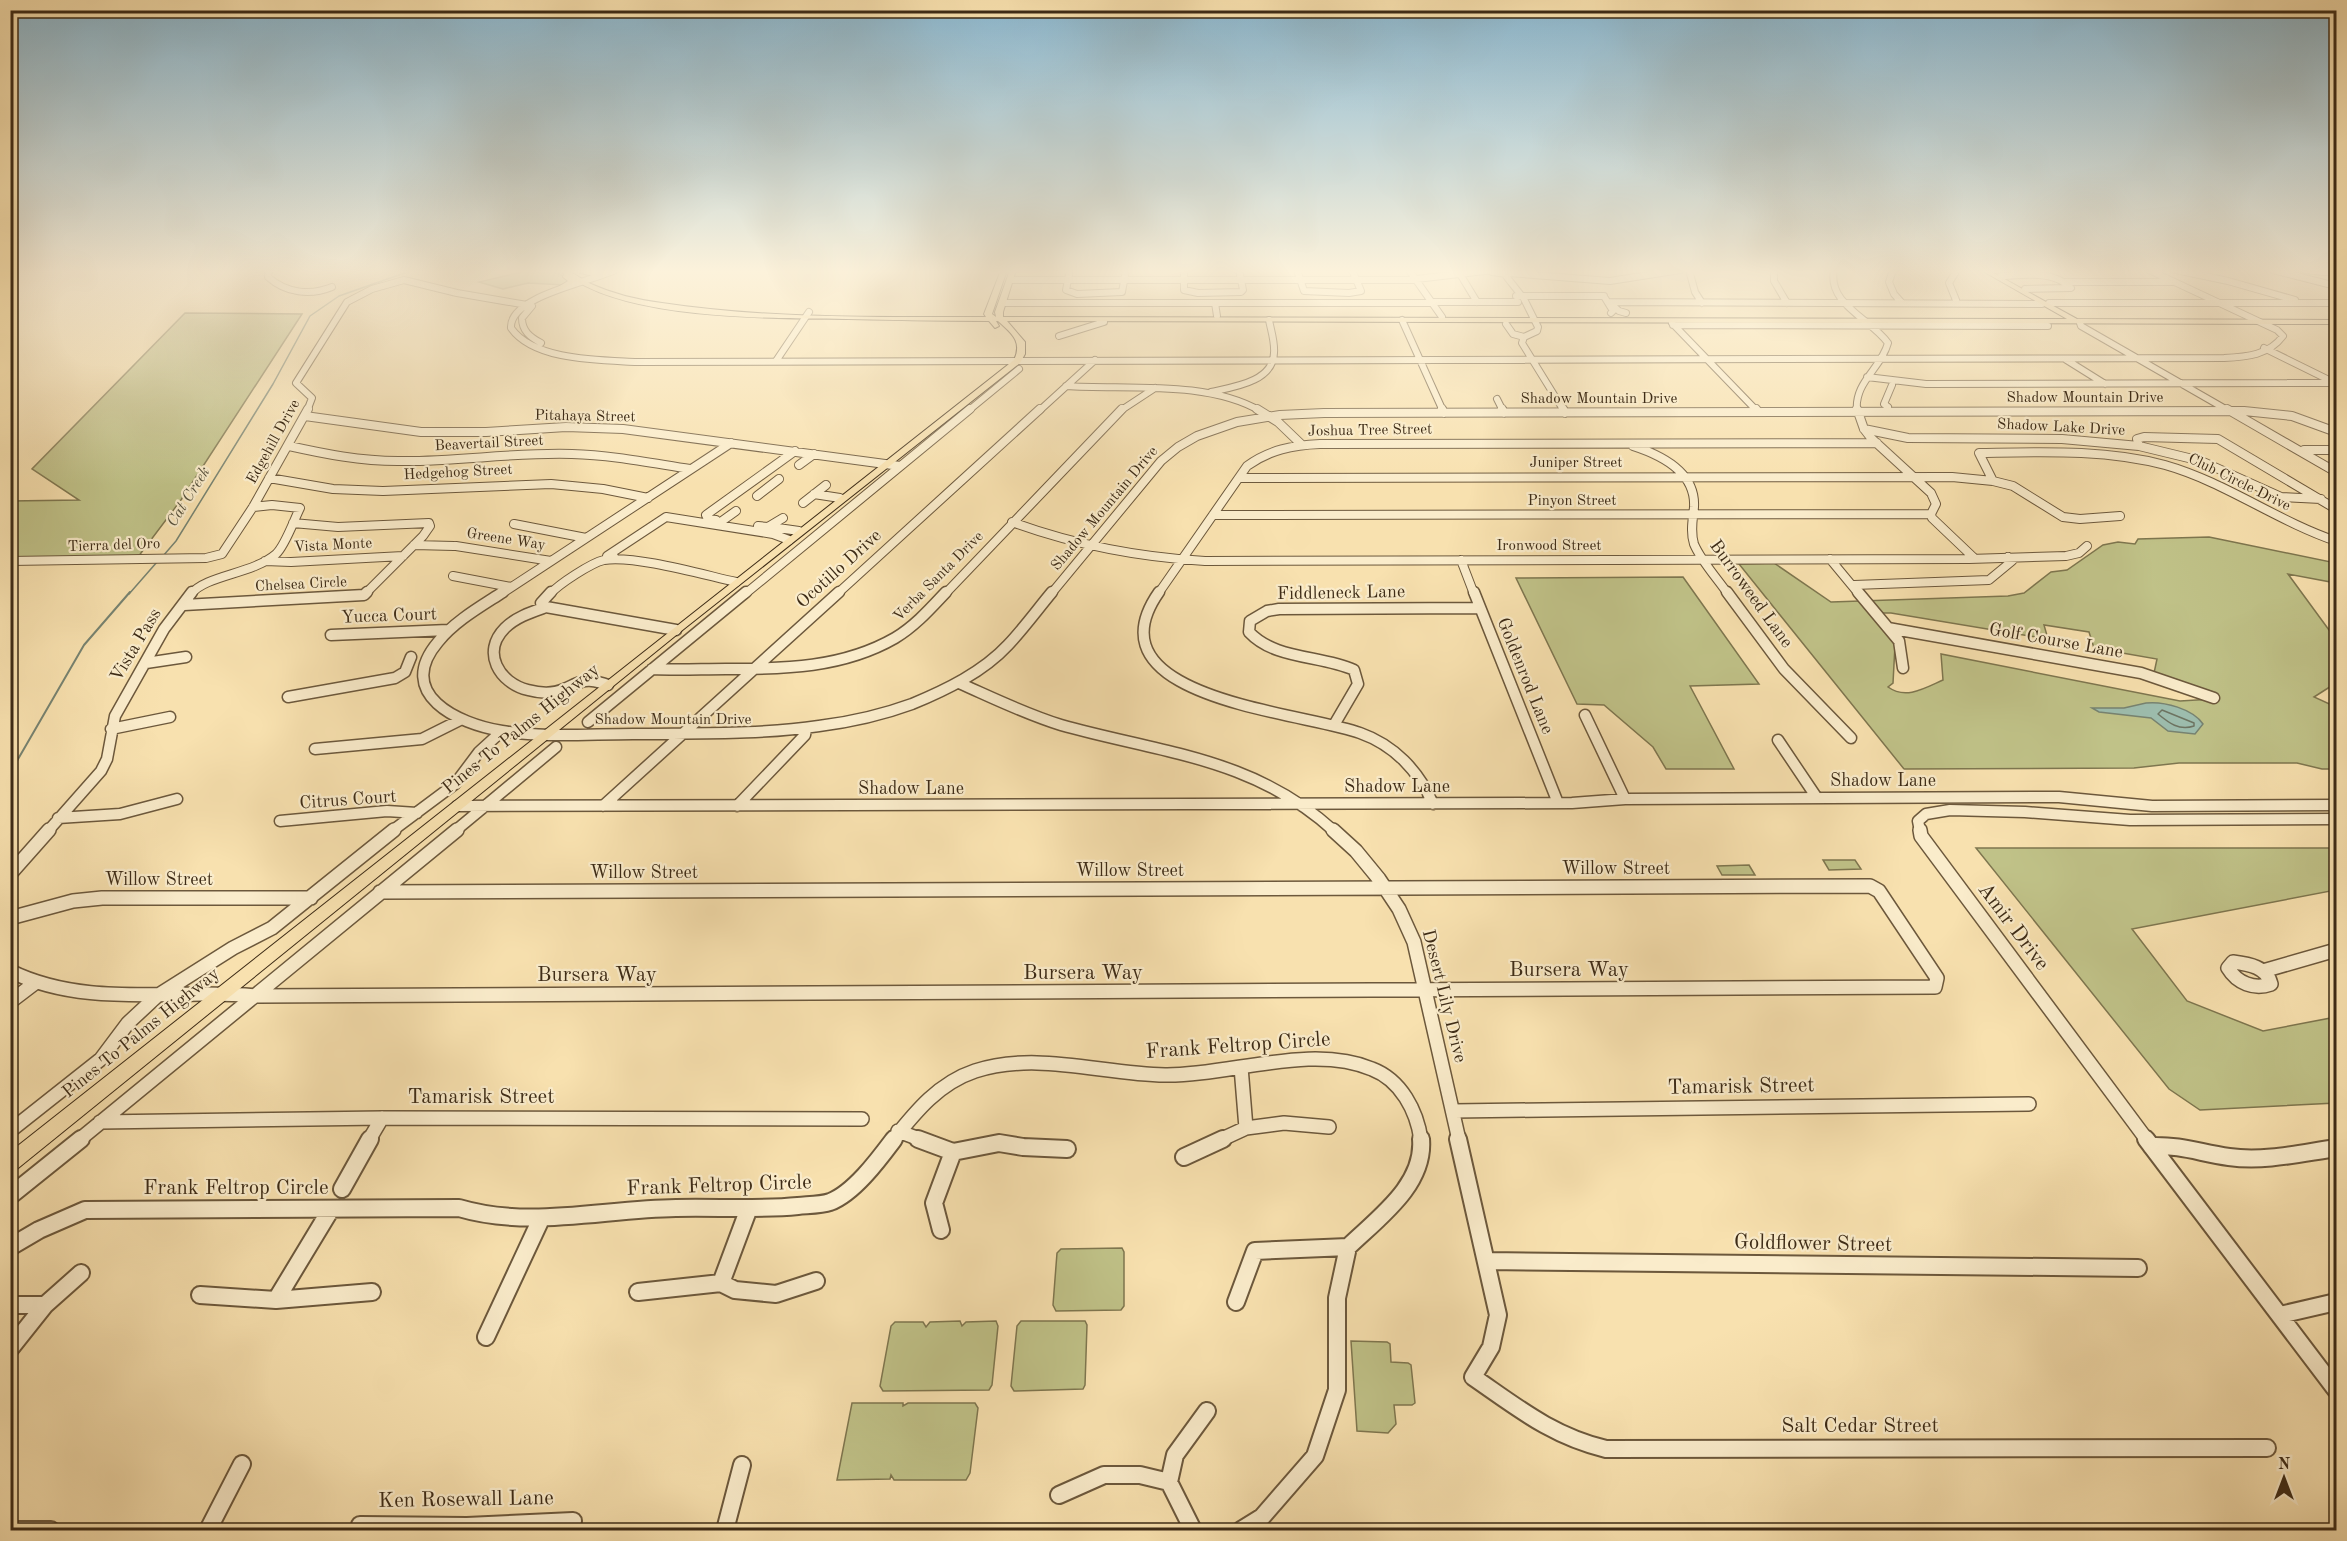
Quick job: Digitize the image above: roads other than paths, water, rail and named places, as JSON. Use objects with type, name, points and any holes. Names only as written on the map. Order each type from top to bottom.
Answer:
[{"type":"main road","points":[[1014,342],[1015,360]]},
{"type":"main road","points":[[1015,360],[1023,347],[1021,342]]},
{"type":"main road","name":"Pines To Palms Highway","points":[[10,1164],[840,498],[889,465],[1015,360]]},
{"type":"street","name":"Edgehill Drive","points":[[218,556],[226,552],[312,403],[312,398],[297,383],[322,342]]},
{"type":"street","points":[[525,342],[559,354],[629,361],[830,358],[1015,360]]},
{"type":"street","points":[[539,342],[567,351],[621,358],[805,361],[2138,357],[2218,354]]},
{"type":"street","points":[[777,359],[789,342]]},
{"type":"street","points":[[1208,393],[1257,377],[1266,370],[1274,358],[1272,342]]},
{"type":"street","points":[[1412,342],[1444,413]]},
{"type":"street","points":[[1522,342],[1565,413]]},
{"type":"street","points":[[1689,342],[1758,412]]},
{"type":"street","points":[[1887,342],[1882,357],[1857,393],[1856,412],[1864,429],[1913,476],[1936,503],[1936,508],[1931,514],[1932,518],[1972,557]]},
{"type":"street","points":[[2110,342],[2337,470]]},
{"type":"street","points":[[2260,347],[2267,342]]},
{"type":"street","points":[[2062,357],[2120,355],[2204,358],[2245,355],[2268,349],[2279,342]]},
{"type":"street","points":[[2204,358],[2260,347],[2337,383]]},
{"type":"street","points":[[2062,357],[2105,384]]},
{"type":"street","points":[[2138,357],[2163,369],[2185,384]]},
{"type":"street","points":[[805,361],[830,358]]},
{"type":"street","points":[[890,361],[925,358],[933,361]]},
{"type":"street","points":[[1618,358],[1704,358]]},
{"type":"street","name":"Ocotillo Drive","points":[[603,806],[1096,359]]},
{"type":"street","points":[[1867,377],[1893,383],[1926,384],[2337,383]]},
{"type":"street","points":[[1891,410],[1884,404],[1893,383]]},
{"type":"street","points":[[1065,386],[1155,388],[1208,393],[1248,405],[1272,416],[1283,423],[1302,445]]},
{"type":"street","name":"Verba Santa Drive","points":[[652,669],[792,669],[823,665],[861,655],[899,636],[917,623],[1120,411],[1155,388]]},
{"type":"street","points":[[1497,399],[1504,413]]},
{"type":"street","name":"Shadow Mountain Drive","points":[[425,662],[423,676],[426,690],[438,708],[460,720],[502,731],[546,735],[753,733],[806,729],[847,722],[896,709],[959,683],[988,663],[1007,646],[1161,461],[1176,447],[1209,430],[1272,416],[1891,410],[2232,411],[2272,413],[2321,424],[2337,432]]},
{"type":"street","points":[[2232,411],[2337,470]]},
{"type":"street","name":"Pitahaya Street","points":[[305,416],[422,432],[486,432],[594,427],[623,429],[889,465]]},
{"type":"street","points":[[2321,424],[2337,424]]},
{"type":"street","name":"Shadow Lake Drive","points":[[1864,429],[1908,438],[2062,439],[2139,446],[2201,461],[2280,497],[2321,499]]},
{"type":"street","points":[[2139,446],[2137,439],[2144,437],[2218,439],[2337,509]]},
{"type":"street","points":[[288,697],[395,678],[405,672],[409,661],[425,662],[433,647],[448,630],[731,443]]},
{"type":"street","points":[[1625,443],[1664,459],[1684,477]]},
{"type":"street","name":"Joshua Tree Street","points":[[1434,804],[1427,786],[1414,768],[1396,753],[1359,732],[1215,698],[1189,687],[1167,673],[1154,661],[1145,647],[1141,633],[1147,609],[1239,477],[1255,459],[1274,451],[1302,445],[1877,443]]},
{"type":"street","name":"Beavertail Street","points":[[289,446],[347,458],[391,461],[555,454],[586,455],[690,470]]},
{"type":"street","points":[[2304,450],[2337,450]]},
{"type":"street","points":[[794,536],[771,527],[708,519],[706,515],[795,451]]},
{"type":"street","name":"Club Circle Drive","points":[[1993,481],[1979,453],[2060,452],[2136,459],[2187,472],[2322,538],[2337,541]]},
{"type":"street","points":[[799,465],[814,454]]},
{"type":"street","points":[[588,722],[889,465]]},
{"type":"street","name":"Juniper Street","points":[[1239,477],[1913,476],[1993,481],[2021,489],[2063,517],[2080,519],[2120,516]]},
{"type":"street","name":"Burroweed Lane","points":[[1684,477],[1693,493],[1691,536],[1705,559],[1800,689],[1824,712],[1834,726],[1851,738]]},
{"type":"street","name":"Hedgehog Street","points":[[269,478],[333,489],[383,491],[551,484],[603,489],[648,498]]},
{"type":"street","points":[[757,496],[779,479]]},
{"type":"street","points":[[748,485],[768,488]]},
{"type":"street","points":[[803,503],[826,485]]},
{"type":"street","points":[[814,494],[840,498]]},
{"type":"street","points":[[253,507],[300,508],[293,524]]},
{"type":"street","points":[[722,521],[736,511]]},
{"type":"street","name":"Pinyon Street","points":[[1213,515],[1931,514]]},
{"type":"street","points":[[736,582],[607,556],[666,517],[794,536]]},
{"type":"street","points":[[771,527],[783,518]]},
{"type":"street","name":"Ironwood Street","points":[[1012,522],[1054,538],[1089,547],[1182,560],[2008,557],[2066,556],[2079,553],[2087,546]]},
{"type":"street","name":"Chelsea Circle","points":[[184,605],[364,595],[423,537],[430,526],[429,523],[338,527],[293,524]]},
{"type":"street","name":"Vista Pass","points":[[10,874],[101,771],[107,759],[115,716],[164,629],[194,590],[204,584],[252,569],[266,561],[277,553],[293,524]]},
{"type":"street","points":[[514,524],[586,538]]},
{"type":"street","name":"Greene Way","points":[[414,545],[455,546],[551,561]]},
{"type":"street","name":"Tierra del Oro","points":[[10,561],[218,556]]},
{"type":"street","name":"Vista Monte","points":[[266,561],[291,562],[402,556]]},
{"type":"street","points":[[1854,585],[1989,580],[2012,561],[2008,557]]},
{"type":"street","points":[[1830,559],[1854,585],[1902,646],[1903,668]]},
{"type":"street","points":[[620,560],[595,563],[544,598],[541,603],[546,607],[676,630]]},
{"type":"street","name":"Goldenrod Lane","points":[[1461,560],[1558,803]]},
{"type":"street","points":[[453,576],[511,587]]},
{"type":"street","points":[[546,607],[511,622],[501,631],[493,650],[492,660],[496,669],[518,688],[538,692],[561,691],[587,680],[608,685]]},
{"type":"street","name":"Fiddleneck Lane","points":[[1334,725],[1358,684],[1354,670],[1332,660],[1260,643],[1252,638],[1249,632],[1250,621],[1267,611],[1292,608],[1480,608]]},
{"type":"street","name":"Golf Course Lane","points":[[1888,628],[2141,673],[2214,699]]},
{"type":"street","name":"Yucca Court","points":[[332,635],[448,630]]},
{"type":"street","points":[[146,663],[186,657]]},
{"type":"street","name":"Desert Lily Drive","points":[[959,683],[1043,720],[1203,759],[1255,780],[1299,804],[1333,828],[1386,888],[1409,929],[1454,1111],[1498,1315],[1491,1347],[1473,1377]]},
{"type":"street","points":[[1585,715],[1625,799]]},
{"type":"street","points":[[111,729],[170,717]]},
{"type":"street","points":[[315,749],[422,739],[460,720]]},
{"type":"street","points":[[737,806],[805,735],[806,729]]},
{"type":"street","points":[[10,1131],[101,1059],[128,1023],[157,996],[233,948],[272,928],[467,772],[472,761],[482,749],[502,731]]},
{"type":"street","points":[[1778,740],[1817,798]]},
{"type":"street","points":[[10,1196],[257,996],[556,747]]},
{"type":"street","name":"Shadow Lane","points":[[457,806],[1434,804],[1558,803],[1625,799],[2059,797],[2152,806],[2337,805]]},
{"type":"street","points":[[58,818],[120,814],[177,799]]},
{"type":"street","name":"Amir Drive","points":[[2337,819],[2130,820],[2025,812],[1950,810],[1932,812],[1918,821],[1921,836],[2151,1146],[2337,1390]]},
{"type":"street","name":"Citrus Court","points":[[280,820],[387,812],[417,813]]},
{"type":"street","name":"Willow Street","points":[[380,892],[1870,886],[1879,891],[1937,978]]},
{"type":"street","name":"Willow Street","points":[[10,918],[74,902],[102,898],[311,898]]},
{"type":"street","points":[[2264,971],[2337,950]]},
{"type":"street","name":"Bursera Way","points":[[10,971],[34,983],[52,988],[157,996],[221,993],[257,996],[1935,987],[1937,978]]},
{"type":"street","points":[[10,1002],[34,983]]},
{"type":"street","name":"Frank Feltrop Circle","points":[[10,1247],[39,1230],[85,1210],[459,1208],[485,1217],[541,1219],[605,1211],[749,1208],[832,1201],[864,1176],[926,1098],[940,1087],[965,1074],[990,1067],[1071,1065],[1133,1074],[1170,1075],[1285,1060],[1348,1060],[1387,1076],[1410,1101],[1422,1134],[1419,1165],[1402,1192],[1348,1247]]},
{"type":"street","points":[[1241,1067],[1246,1128]]},
{"type":"street","name":"Tamarisk Street","points":[[1454,1111],[2030,1104]]},
{"type":"street","points":[[342,1189],[382,1118]]},
{"type":"street","name":"Tamarisk Street","points":[[100,1122],[382,1118],[862,1119]]},
{"type":"street","points":[[1184,1157],[1246,1128],[1284,1123],[1329,1127]]},
{"type":"street","points":[[898,1131],[953,1152],[999,1143],[1023,1147],[1067,1149]]},
{"type":"street","points":[[2151,1146],[2174,1145],[2229,1156],[2260,1159],[2337,1148]]},
{"type":"street","points":[[941,1230],[934,1203],[953,1152]]},
{"type":"street","points":[[722,1283],[749,1208]]},
{"type":"street","points":[[276,1300],[331,1209]]},
{"type":"street","points":[[486,1337],[541,1219]]},
{"type":"street","points":[[1236,1302],[1255,1251],[1348,1247],[1337,1298],[1337,1390],[1315,1456],[1262,1516],[1241,1530]]},
{"type":"street","name":"Goldflower Street","points":[[1487,1261],[2138,1268]]},
{"type":"street","points":[[10,1349],[45,1305],[81,1273]]},
{"type":"street","points":[[638,1292],[722,1283],[735,1290],[776,1294],[816,1281]]},
{"type":"street","points":[[200,1295],[276,1300],[372,1292]]},
{"type":"street","points":[[2280,1315],[2337,1302]]},
{"type":"street","points":[[10,1305],[45,1305]]},
{"type":"street","name":"Salt Cedar Street","points":[[1473,1377],[1544,1426],[1576,1442],[1606,1449],[2267,1448]]},
{"type":"street","points":[[1193,1530],[1169,1482],[1174,1455],[1207,1411]]},
{"type":"street","points":[[208,1530],[242,1464]]},
{"type":"street","points":[[725,1530],[742,1465]]},
{"type":"street","points":[[1059,1494],[1104,1475],[1140,1475],[1169,1482]]},
{"type":"street","name":"Ken Rosewall Lane","points":[[360,1525],[467,1528],[573,1521]]},
{"type":"street","points":[[10,1530],[51,1530]]},
{"type":"water","points":[[2146,703],[2161,703],[2178,707],[2192,714],[2203,724],[2195,734],[2168,731],[2151,718],[2099,712],[2092,708],[2124,708]]},
{"type":"waterway","name":"Cat Creek","points":[[163,556],[176,541],[273,384],[296,342]]},
{"type":"waterway","name":"Cat Creek","points":[[129,594],[157,562]]},
{"type":"waterway","name":"Cat Creek","points":[[10,773],[84,645],[130,592]]}]
